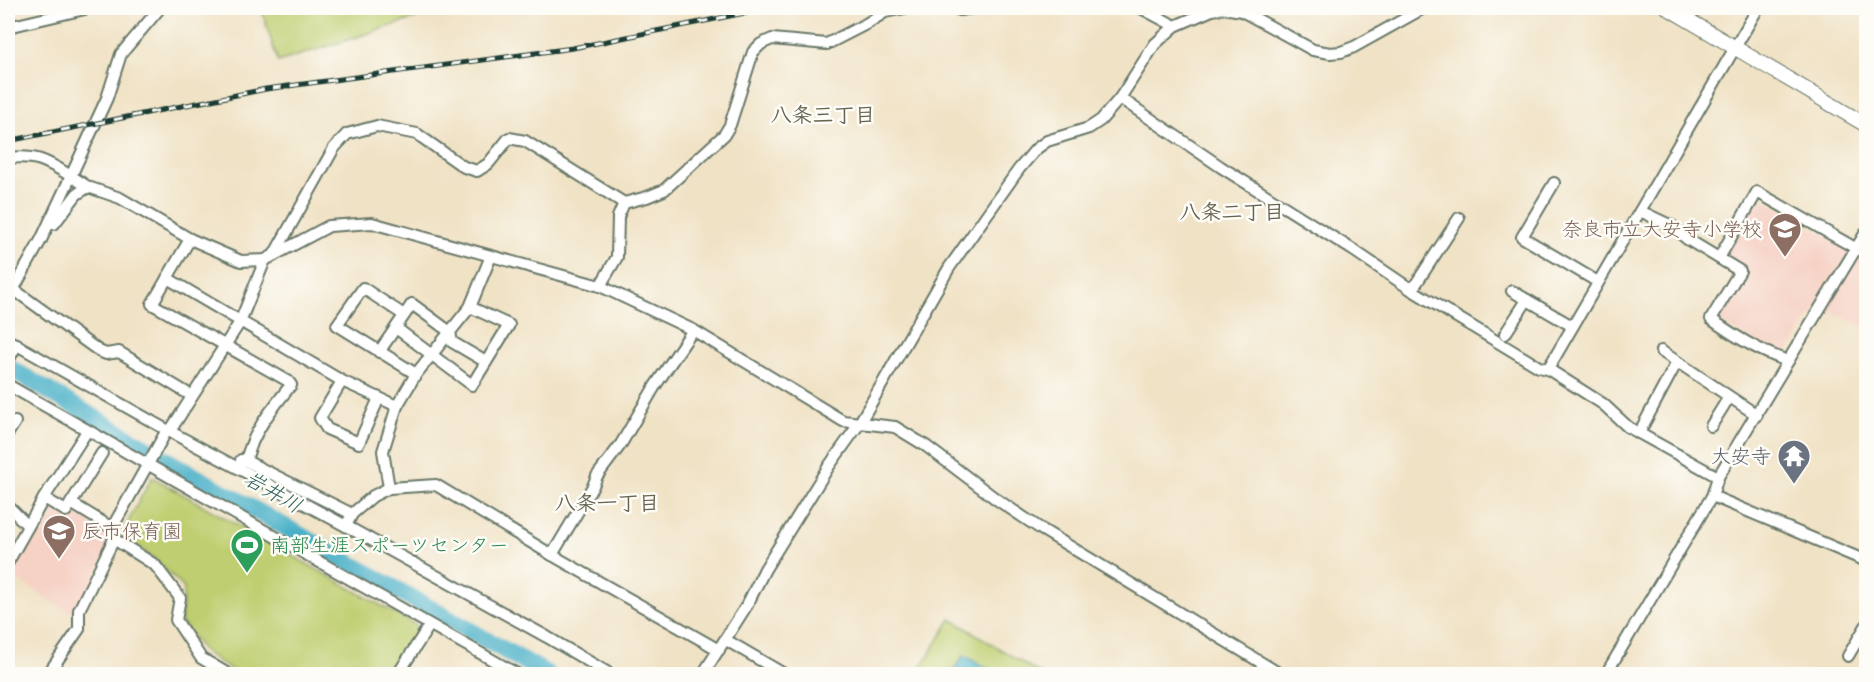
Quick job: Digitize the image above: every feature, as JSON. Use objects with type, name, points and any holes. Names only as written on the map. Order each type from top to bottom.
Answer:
[{"type":"main road","points":[[1668,8],[1866,125]]},
{"type":"street","points":[[8,27],[89,8]]},
{"type":"street","points":[[160,8],[121,54],[107,98],[71,176],[41,240],[10,294],[99,351],[106,354],[119,352],[192,396]]},
{"type":"street","points":[[48,675],[79,628],[79,610],[113,534],[149,463],[240,322],[270,258],[334,148],[347,134],[377,126],[417,134],[464,167],[477,171],[488,164],[509,138],[525,141],[624,203],[664,190],[724,135],[730,125],[753,52],[761,44],[772,39],[827,44],[885,12],[905,8]]},
{"type":"street","points":[[955,8],[960,10],[973,8]]},
{"type":"street","points":[[1141,8],[1175,26]]},
{"type":"street","points":[[703,675],[747,605],[765,568],[829,466],[859,424],[949,268],[1019,169],[1041,145],[1089,128],[1110,111],[1155,44],[1175,26],[1212,10],[1233,8],[1250,14],[1312,50],[1341,52],[1424,8]]},
{"type":"street","points":[[1548,369],[1758,8]]},
{"type":"street","points":[[1120,98],[1221,167],[1412,290],[1539,367],[1548,369],[1603,404],[1628,427],[1718,477]]},
{"type":"street","points":[[8,158],[34,157],[48,163],[88,187],[120,198],[190,239],[241,261],[270,258],[329,226],[372,223],[600,286],[693,330],[843,421],[896,427],[926,446],[1041,530],[1280,675]]},
{"type":"street","points":[[1554,183],[1522,237],[1598,282]]},
{"type":"street","points":[[41,240],[77,194],[88,187]]},
{"type":"street","points":[[1719,258],[1757,192],[1857,249]]},
{"type":"street","points":[[600,286],[617,257],[618,217],[624,203]]},
{"type":"street","points":[[1640,211],[1672,226],[1687,239],[1740,271],[1711,319],[1731,334],[1788,362]]},
{"type":"street","points":[[1412,290],[1459,218]]},
{"type":"street","points":[[1606,675],[1712,496],[1718,477],[1866,232]]},
{"type":"street","points":[[190,239],[152,304],[288,381],[291,385],[258,428],[250,443],[246,461]]},
{"type":"street","points":[[389,488],[383,451],[397,406],[416,374],[470,307],[491,256]]},
{"type":"street","points":[[167,278],[342,381],[397,406]]},
{"type":"street","points":[[404,315],[363,288],[337,325],[416,374]]},
{"type":"street","points":[[1512,291],[1572,326]]},
{"type":"street","points":[[1505,334],[1527,300]]},
{"type":"street","points":[[379,352],[412,304],[450,332],[452,342],[486,362]]},
{"type":"street","points":[[396,328],[472,385],[509,325],[470,307]]},
{"type":"street","points":[[552,555],[597,476],[621,444],[655,386],[693,330]]},
{"type":"street","points":[[8,361],[13,344],[168,432],[346,526],[547,637],[610,675]]},
{"type":"street","points":[[1661,351],[1757,415]]},
{"type":"street","points":[[1639,433],[1677,362]]},
{"type":"street","points":[[342,381],[320,418],[327,429],[359,443],[379,398]]},
{"type":"street","points":[[8,385],[87,431],[149,463],[517,675]]},
{"type":"street","points":[[1711,426],[1729,397]]},
{"type":"street","points":[[8,433],[15,422]]},
{"type":"street","points":[[8,562],[44,498],[87,431]]},
{"type":"street","points":[[44,498],[66,511],[102,453]]},
{"type":"street","points":[[217,457],[246,461],[352,514]]},
{"type":"street","points":[[346,526],[352,514],[373,496],[389,488],[436,485],[552,555],[719,650]]},
{"type":"street","points":[[1712,496],[1866,561]]},
{"type":"street","points":[[71,503],[154,565],[180,598],[176,620],[201,658],[228,675]]},
{"type":"street","points":[[8,506],[28,526]]},
{"type":"street","points":[[398,675],[429,626]]},
{"type":"street","points":[[1848,656],[1866,626]]},
{"type":"street","points":[[726,640],[784,675]]},
{"type":"shaded area","points":[[1763,199],[1853,251],[1787,354],[1779,356],[1718,321],[1717,316],[1745,271],[1728,260],[1724,254],[1753,204]]},
{"type":"shaded area","points":[[1866,240],[1866,327],[1824,309]]},
{"type":"shaded area","name":"辰市保育園","points":[[47,506],[65,517],[71,517],[76,513],[107,533],[110,545],[76,616],[9,575],[23,543]]},
{"type":"green space","points":[[261,8],[448,8],[278,62]]},
{"type":"green space","name":"南部生涯スポーツセンター","points":[[152,477],[416,625],[417,632],[389,674],[237,674],[203,651],[181,621],[184,588],[155,559],[121,535]]},
{"type":"green space","points":[[951,619],[1041,674],[996,674],[964,655],[951,674],[917,674]]},
{"type":"water","points":[[964,655],[996,674],[951,674]]},
{"type":"waterway","name":"岩井川","points":[[8,367],[171,463],[547,674]]},
{"type":"railway","points":[[8,141],[266,89],[573,48],[769,8]]},
{"type":"place","name":"奈良市立大安寺小学校","points":[[1785,258]]},
{"type":"place","name":"大安寺","points":[[1794,485]]},
{"type":"place","name":"辰市保育園","points":[[59,560]]},
{"type":"place","name":"南部生涯スポーツセンター","points":[[247,574]]},
{"type":"district","name":"八条三丁目","points":[[823,115]]},
{"type":"district","name":"八条二丁目","points":[[1232,212]]},
{"type":"district","name":"八条一丁目","points":[[607,503]]}]
